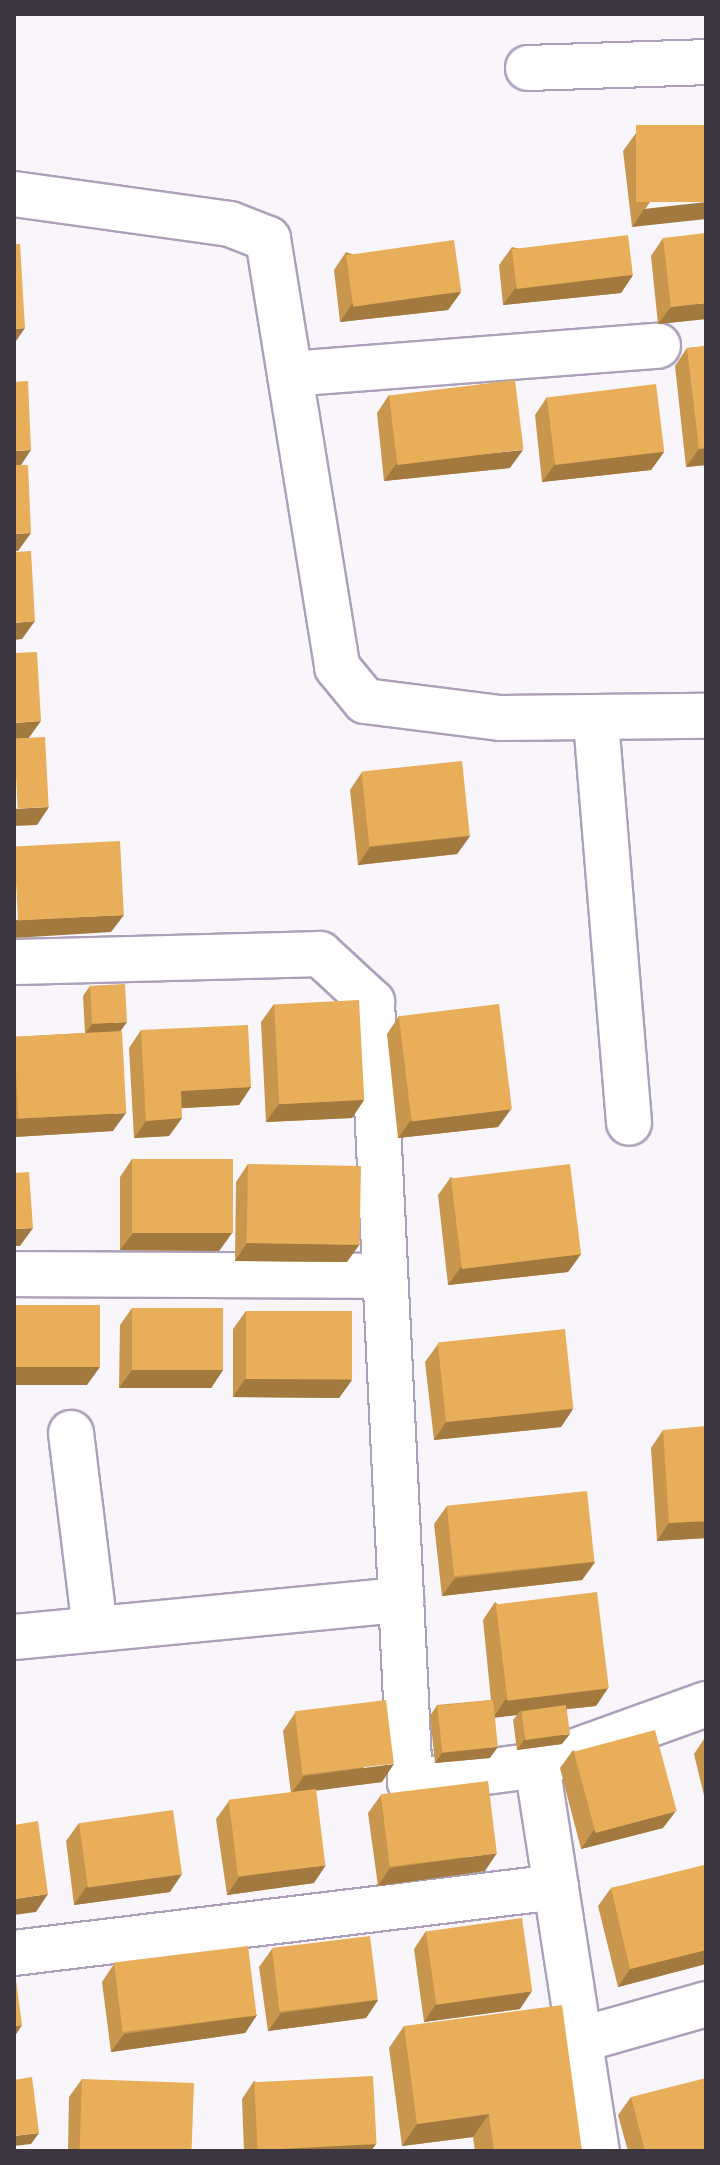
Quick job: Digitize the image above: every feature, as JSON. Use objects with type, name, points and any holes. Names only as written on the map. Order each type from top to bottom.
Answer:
[{"type":"street","points":[[528,68],[706,62]]},
{"type":"street","points":[[14,194],[230,224],[268,239],[337,667],[365,701],[596,721],[706,716]]},
{"type":"street","points":[[290,374],[658,346]]},
{"type":"street","points":[[596,721],[629,1123]]},
{"type":"street","points":[[14,962],[320,954],[372,1002],[410,1782],[537,1765],[706,1704]]},
{"type":"street","points":[[14,1274],[385,1276]]},
{"type":"street","points":[[71,1433],[95,1629]]},
{"type":"street","points":[[14,1637],[401,1600]]},
{"type":"street","points":[[537,1765],[597,2151]]},
{"type":"street","points":[[14,1953],[556,1887]]},
{"type":"street","points":[[580,2040],[706,2004]]},
{"type":"building","points":[[636,125],[706,125],[706,202],[636,202]]},
{"type":"building","points":[[706,233],[706,303],[671,307],[663,238]]},
{"type":"building","points":[[628,235],[633,275],[517,289],[512,249]]},
{"type":"building","points":[[454,240],[461,291],[353,307],[346,255]]},
{"type":"building","points":[[14,244],[20,244],[25,328],[14,329]]},
{"type":"building","points":[[706,346],[706,448],[699,449],[687,348]]},
{"type":"building","points":[[515,380],[524,449],[397,465],[389,395]]},
{"type":"building","points":[[28,381],[31,450],[14,451],[14,382]]},
{"type":"building","points":[[656,384],[664,451],[555,465],[547,397]]},
{"type":"building","points":[[14,465],[28,465],[31,533],[14,534]]},
{"type":"building","points":[[31,551],[35,621],[14,623],[14,552]]},
{"type":"building","points":[[37,652],[41,721],[14,723],[14,653]]},
{"type":"building","points":[[45,737],[49,807],[18,809],[14,739]]},
{"type":"building","points":[[462,761],[470,836],[369,846],[362,772]]},
{"type":"building","points":[[120,841],[124,915],[18,920],[14,847]]},
{"type":"building","points":[[125,984],[127,1022],[92,1024],[90,986]]},
{"type":"building","points":[[359,1000],[364,1100],[279,1104],[274,1004]]},
{"type":"building","points":[[499,1004],[512,1109],[412,1122],[399,1016]]},
{"type":"building","points":[[248,1025],[251,1087],[181,1091],[182,1118],[146,1121],[141,1030]]},
{"type":"building","points":[[122,1031],[126,1113],[18,1119],[14,1037]]},
{"type":"building","points":[[132,1159],[233,1159],[233,1233],[132,1233]]},
{"type":"building","points":[[248,1164],[361,1166],[360,1245],[247,1243]]},
{"type":"building","points":[[570,1164],[581,1254],[462,1269],[451,1179]]},
{"type":"building","points":[[29,1172],[33,1228],[14,1229],[14,1173]]},
{"type":"building","points":[[14,1305],[100,1305],[100,1367],[14,1367]]},
{"type":"building","points":[[132,1308],[223,1308],[223,1370],[132,1370]]},
{"type":"building","points":[[246,1311],[352,1311],[352,1379],[246,1379]]},
{"type":"building","points":[[565,1329],[573,1409],[446,1422],[438,1342]]},
{"type":"building","points":[[706,1426],[706,1521],[669,1523],[663,1430]]},
{"type":"building","points":[[587,1491],[594,1562],[454,1576],[447,1506]]},
{"type":"building","points":[[597,1592],[609,1688],[508,1701],[496,1604]]},
{"type":"building","points":[[386,1700],[394,1764],[302,1775],[295,1711]]},
{"type":"building","points":[[493,1700],[498,1747],[442,1753],[437,1706]]},
{"type":"building","points":[[566,1705],[570,1734],[525,1740],[521,1711]]},
{"type":"building","points":[[655,1730],[677,1811],[596,1833],[574,1752]]},
{"type":"building","points":[[488,1781],[497,1853],[390,1867],[381,1794]]},
{"type":"building","points":[[316,1789],[325,1865],[238,1876],[229,1800]]},
{"type":"building","points":[[173,1810],[182,1874],[88,1888],[79,1823]]},
{"type":"building","points":[[38,1821],[48,1894],[14,1899],[14,1825]]},
{"type":"building","points":[[704,1865],[706,1950],[630,1969],[611,1888]]},
{"type":"building","points":[[522,1918],[532,1991],[436,2005],[426,1931]]},
{"type":"building","points":[[370,1936],[378,2000],[280,2012],[272,1948]]},
{"type":"building","points":[[248,1946],[257,2015],[123,2032],[114,1962]]},
{"type":"building","points":[[14,1980],[22,2025],[14,2026]]},
{"type":"building","points":[[562,2005],[582,2151],[494,2151],[489,2114],[417,2124],[404,2026]]},
{"type":"building","points":[[373,2076],[377,2144],[258,2150],[254,2082]]},
{"type":"building","points":[[32,2077],[39,2133],[14,2136],[14,2080]]},
{"type":"building","points":[[706,2078],[706,2151],[645,2151],[631,2097]]},
{"type":"building","points":[[82,2079],[194,2083],[192,2151],[80,2149]]}]
